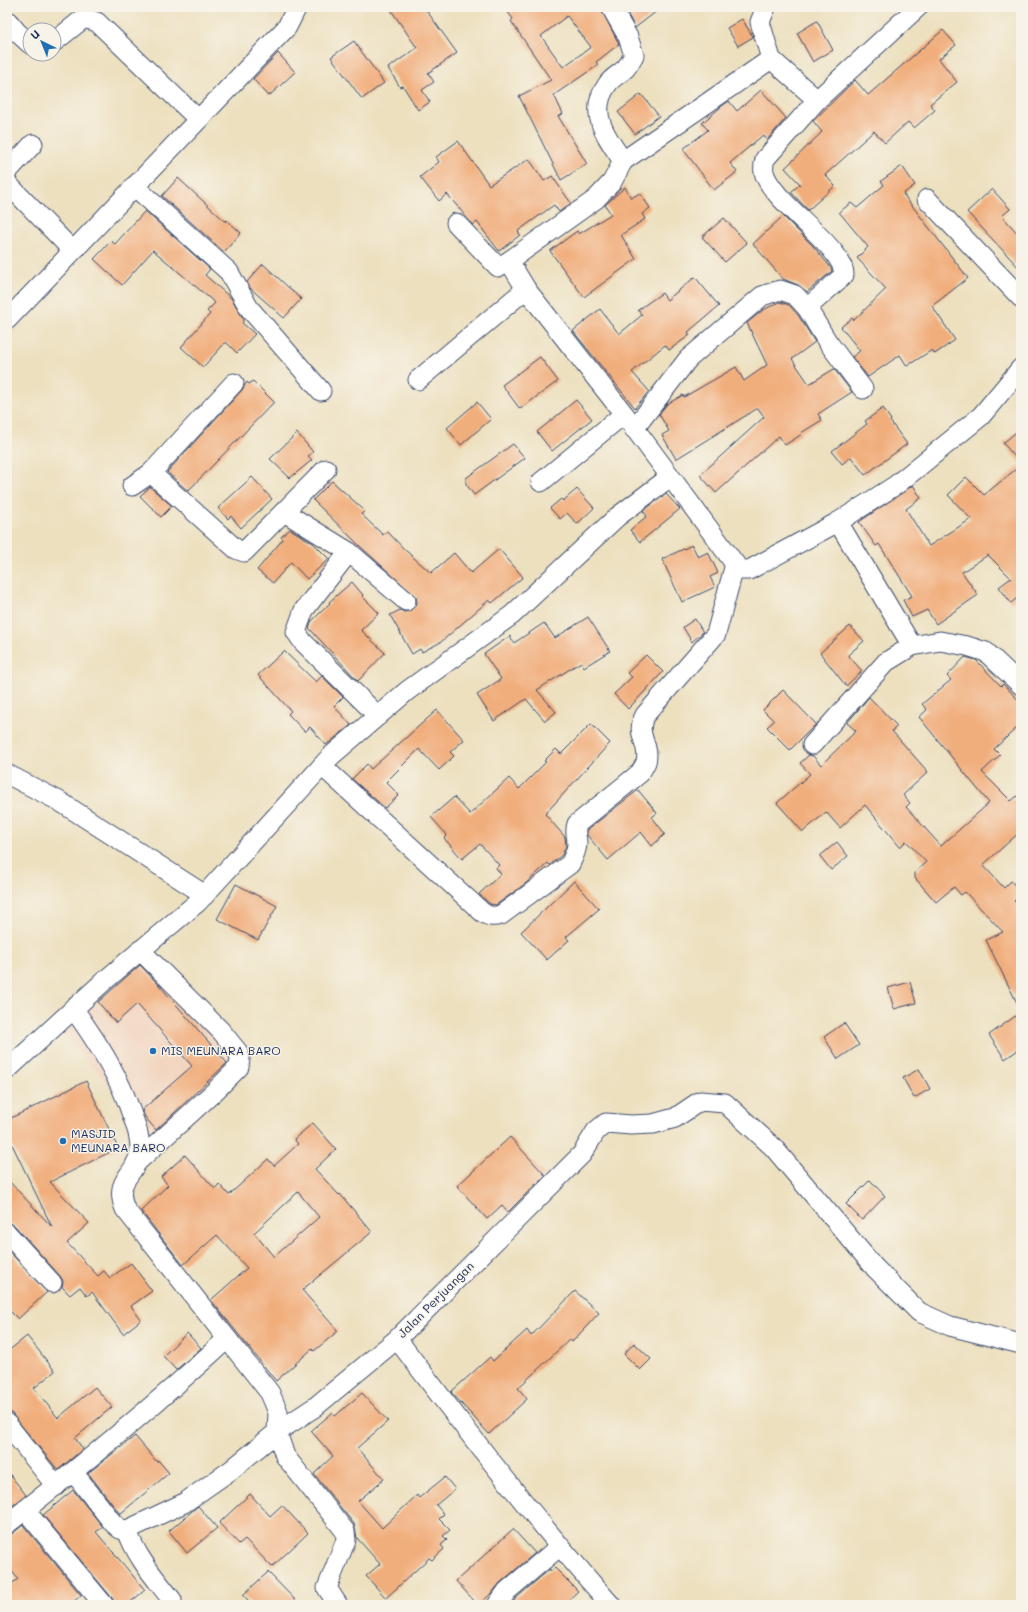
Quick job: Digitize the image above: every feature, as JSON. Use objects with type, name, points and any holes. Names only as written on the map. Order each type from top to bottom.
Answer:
[{"type":"street","points":[[7,320],[72,250],[287,27],[297,7]]},
{"type":"street","points":[[611,7],[628,37],[634,55],[626,68],[607,84],[598,106],[599,118],[605,135],[623,161]]},
{"type":"street","points":[[766,7],[760,22],[771,59],[816,100]]},
{"type":"street","points":[[807,308],[844,275],[844,269],[830,248],[769,185],[764,171],[765,159],[816,100],[918,7]]},
{"type":"street","points":[[62,36],[84,18],[97,22],[198,119]]},
{"type":"street","points":[[7,20],[22,37]]},
{"type":"street","points":[[456,223],[498,267],[509,261],[596,199],[612,182],[623,161],[771,59]]},
{"type":"street","points":[[7,172],[33,144]]},
{"type":"street","points":[[7,183],[72,250]]},
{"type":"street","points":[[134,186],[229,272],[249,308],[321,391]]},
{"type":"street","points":[[927,199],[1021,298]]},
{"type":"street","points":[[509,261],[526,289],[629,421],[735,564],[742,570],[749,570],[838,522],[896,485],[981,416],[1021,368]]},
{"type":"street","points":[[418,380],[526,289]]},
{"type":"street","points":[[541,482],[629,421],[688,359],[762,296],[780,290],[796,295],[807,308],[826,341],[864,389]]},
{"type":"street","points":[[132,486],[151,473],[234,383]]},
{"type":"street","points":[[151,473],[236,548],[244,552],[326,469]]},
{"type":"street","points":[[7,1070],[140,950],[196,904],[322,766],[407,691],[512,614],[617,517],[670,477]]},
{"type":"street","points":[[284,512],[349,552],[406,601]]},
{"type":"street","points":[[838,522],[912,646]]},
{"type":"street","points":[[349,552],[304,610],[296,632],[303,642],[378,716]]},
{"type":"street","points":[[322,766],[482,912],[487,916],[494,917],[501,915],[570,864],[575,854],[577,844],[575,829],[577,824],[640,773],[646,762],[647,753],[640,730],[641,722],[645,715],[716,634],[735,564]]},
{"type":"street","points":[[812,744],[886,662],[912,646],[940,641],[967,646],[986,652],[1021,685]]},
{"type":"street","points":[[7,774],[59,801],[196,904]]},
{"type":"street","points":[[140,950],[221,1031],[238,1052],[240,1059],[239,1067],[136,1163],[120,1189],[121,1198],[125,1209],[270,1393],[278,1412],[276,1432],[285,1456],[344,1532],[346,1540],[327,1588],[338,1605]]},
{"type":"street","points":[[74,1008],[102,1050],[125,1095],[137,1129],[140,1148],[136,1163]]},
{"type":"street","name":"Jalan Perjuangan","points":[[127,1530],[184,1503],[231,1470],[276,1432],[315,1407],[397,1339],[582,1154],[596,1131],[606,1123],[631,1125],[653,1124],[675,1118],[700,1102],[725,1103],[773,1147],[875,1268],[919,1312],[950,1326],[1021,1344]]},
{"type":"street","points":[[7,1233],[52,1283]]},
{"type":"street","points":[[7,1524],[74,1472],[157,1403],[226,1339]]},
{"type":"street","points":[[397,1339],[457,1419],[559,1547],[611,1605]]},
{"type":"street","points":[[7,1424],[56,1486]]},
{"type":"street","points":[[74,1472],[113,1523],[120,1529],[127,1530],[132,1544],[141,1560],[172,1600],[172,1605]]},
{"type":"street","points":[[25,1510],[104,1605]]},
{"type":"street","points":[[497,1605],[507,1591],[559,1547]]},
{"type":"shaded area","name":"MIS MEUNARA BARO","points":[[143,957],[246,1070],[164,1145],[61,1032]]},
{"type":"building","points":[[389,7],[424,7],[457,53],[428,73],[434,82],[422,90],[430,102],[418,110],[403,86],[400,87],[388,68],[417,48]]},
{"type":"building","points":[[504,7],[600,7],[619,44],[596,62],[598,65],[554,95],[563,114],[558,116],[587,164],[561,180],[519,96],[551,80],[511,21],[513,19]],"holes":[[[567,16],[591,47],[563,67],[541,36]]]},
{"type":"building","points":[[624,7],[662,7],[635,28]]},
{"type":"building","points":[[742,19],[753,37],[738,46],[727,28]]},
{"type":"building","points":[[817,21],[833,50],[813,62],[797,33]]},
{"type":"building","points":[[943,30],[956,45],[939,59],[957,82],[930,104],[935,110],[914,128],[908,122],[885,143],[874,131],[825,175],[835,186],[808,210],[791,192],[800,184],[785,168],[822,132],[813,121],[855,80],[868,95]]},
{"type":"building","points":[[354,41],[384,83],[362,99],[331,57]]},
{"type":"building","points":[[278,53],[295,72],[269,96],[253,79]]},
{"type":"building","points":[[761,90],[786,118],[767,140],[763,135],[730,163],[737,172],[714,190],[683,149],[708,130],[702,123],[722,106],[729,101],[737,111]]},
{"type":"building","points":[[641,94],[659,116],[635,134],[618,112]]},
{"type":"building","points":[[458,141],[489,185],[529,159],[544,181],[552,176],[571,203],[559,212],[554,205],[518,231],[520,235],[499,251],[477,222],[473,225],[447,194],[439,201],[420,177],[439,162],[436,157]]},
{"type":"building","points":[[902,166],[915,185],[903,194],[968,278],[932,306],[955,340],[935,354],[932,350],[907,366],[900,355],[868,377],[852,357],[860,351],[841,327],[852,318],[854,320],[886,289],[857,258],[868,247],[839,212],[851,203],[857,208],[884,185],[881,181]]},
{"type":"building","points":[[178,178],[226,222],[227,220],[241,233],[224,252],[162,196]]},
{"type":"building","points":[[625,187],[631,198],[640,193],[650,208],[642,214],[645,219],[621,235],[636,259],[584,297],[550,251],[577,231],[579,234],[611,214],[605,205]]},
{"type":"building","points":[[992,189],[1010,209],[1002,216],[1021,237],[1021,270],[967,212]]},
{"type":"building","points":[[145,211],[210,269],[205,275],[232,299],[244,320],[242,323],[255,334],[237,353],[226,342],[203,367],[181,347],[210,314],[207,311],[215,303],[153,250],[122,285],[94,259],[111,241],[115,244]]},
{"type":"building","points":[[783,216],[813,246],[832,271],[807,292],[798,285],[783,279],[753,244]]},
{"type":"building","points":[[724,218],[747,243],[725,262],[702,237]]},
{"type":"building","points":[[263,264],[301,299],[284,318],[250,288],[247,282]]},
{"type":"building","points":[[695,277],[719,306],[688,332],[690,335],[669,350],[665,345],[632,372],[649,391],[635,408],[573,331],[600,309],[619,334],[642,315],[638,310],[662,293],[667,300]]},
{"type":"building","points":[[780,302],[789,305],[798,315],[815,342],[792,359],[809,384],[834,369],[852,392],[818,414],[822,420],[785,445],[779,436],[716,493],[700,475],[764,417],[758,408],[676,459],[662,435],[669,431],[659,414],[667,404],[683,395],[684,397],[736,367],[744,381],[767,365],[747,323],[763,310]]},
{"type":"building","points":[[540,357],[558,381],[520,409],[502,385]]},
{"type":"building","points":[[253,381],[274,402],[188,491],[167,472],[242,390],[247,382],[249,384]]},
{"type":"building","points":[[576,400],[592,419],[552,451],[537,432]]},
{"type":"building","points":[[477,402],[491,419],[461,445],[447,428]]},
{"type":"building","points":[[883,408],[891,420],[890,421],[907,444],[865,475],[851,457],[842,464],[832,451],[867,424],[865,421]]},
{"type":"building","points":[[1021,428],[1021,464],[1003,443]]},
{"type":"building","points":[[297,433],[313,452],[308,456],[312,460],[290,478],[270,459]]},
{"type":"building","points":[[513,444],[525,458],[474,495],[466,484],[466,478]]},
{"type":"building","points":[[1021,465],[1021,595],[1011,603],[999,587],[1011,578],[988,555],[962,572],[978,595],[936,624],[927,610],[912,617],[903,600],[912,596],[879,544],[876,546],[859,522],[913,485],[921,498],[906,509],[929,546],[971,519],[948,495],[966,477],[984,495]]},
{"type":"building","points":[[252,477],[272,499],[241,528],[231,516],[228,519],[218,508]]},
{"type":"building","points":[[332,481],[365,511],[361,514],[383,535],[387,531],[404,549],[431,573],[454,553],[471,573],[499,549],[523,577],[492,603],[489,600],[441,642],[422,652],[420,649],[412,654],[390,615],[400,610],[404,612],[410,611],[417,603],[416,597],[361,547],[313,500]]},
{"type":"building","points":[[150,487],[172,506],[161,517],[140,496]]},
{"type":"building","points":[[577,489],[594,508],[577,524],[567,513],[560,519],[550,508],[561,499],[563,501]]},
{"type":"building","points":[[666,494],[680,509],[640,542],[630,530],[647,516],[643,511]]},
{"type":"building","points":[[290,529],[313,543],[329,559],[307,579],[291,562],[273,583],[257,570],[283,539],[281,537]]},
{"type":"building","points":[[692,545],[698,557],[708,552],[718,573],[710,577],[715,587],[682,602],[662,559]]},
{"type":"building","points":[[352,582],[363,595],[362,596],[379,613],[361,630],[385,653],[358,681],[309,628],[311,622],[330,603],[329,602]]},
{"type":"building","points":[[588,617],[610,651],[584,667],[581,662],[537,690],[556,712],[545,721],[526,699],[494,721],[477,695],[501,679],[484,654],[510,636],[514,643],[544,623],[555,638]]},
{"type":"building","points":[[695,619],[703,632],[692,642],[683,627]]},
{"type":"building","points":[[850,626],[864,641],[848,655],[862,671],[846,686],[820,653]]},
{"type":"building","points":[[284,651],[316,682],[322,676],[343,697],[334,706],[351,725],[326,745],[310,727],[305,732],[288,714],[291,711],[258,675]]},
{"type":"building","points":[[646,655],[663,672],[628,709],[614,694],[632,677],[627,673]]},
{"type":"building","points":[[965,657],[976,660],[1001,686],[1003,684],[1021,703],[1021,724],[994,749],[1000,755],[982,772],[1011,801],[1021,793],[1021,831],[983,865],[1004,888],[1011,881],[1021,892],[1021,895],[1014,901],[1021,908],[1021,1011],[986,940],[1003,932],[965,892],[961,895],[954,887],[936,902],[915,878],[915,872],[926,862],[906,841],[900,847],[865,805],[840,828],[826,812],[803,832],[777,803],[810,774],[800,763],[809,755],[813,756],[821,765],[856,731],[847,723],[869,697],[897,726],[892,731],[928,772],[903,795],[910,803],[906,807],[941,846],[989,803],[919,717],[927,710],[922,704],[951,680],[947,676]]},
{"type":"building","points":[[783,690],[816,724],[790,750],[767,727],[774,721],[763,710]]},
{"type":"building","points":[[437,710],[464,740],[450,752],[454,756],[439,770],[419,749],[386,782],[399,795],[385,808],[352,779],[367,764],[371,769]]},
{"type":"building","points":[[591,724],[610,743],[545,814],[565,837],[566,846],[562,855],[550,865],[548,863],[525,884],[496,905],[490,904],[479,894],[501,874],[496,868],[499,865],[480,844],[462,859],[444,838],[447,835],[431,817],[454,797],[470,814],[509,778],[519,789],[546,762],[544,761],[556,749],[561,754]]},
{"type":"building","points":[[638,790],[657,813],[652,817],[665,834],[652,846],[641,832],[608,860],[587,835],[587,830]]},
{"type":"building","points":[[837,842],[848,856],[831,870],[820,856]]},
{"type":"building","points":[[574,881],[599,909],[566,937],[569,940],[547,960],[521,932]]},
{"type":"building","points":[[236,884],[277,906],[258,940],[217,919]]},
{"type":"building","points":[[140,965],[227,1063],[156,1130],[145,1117],[142,1110],[192,1066],[137,1004],[116,1023],[98,1002]]},
{"type":"building","points":[[910,982],[916,1003],[894,1009],[888,988]]},
{"type":"building","points":[[1021,1012],[1021,1048],[1005,1059],[989,1035]]},
{"type":"building","points":[[844,1023],[859,1045],[838,1059],[824,1037]]},
{"type":"building","points":[[919,1069],[930,1089],[914,1098],[903,1078]]},
{"type":"building","points":[[86,1081],[118,1148],[50,1182],[89,1223],[67,1243],[98,1276],[104,1271],[110,1278],[131,1263],[152,1291],[131,1306],[141,1320],[123,1334],[92,1292],[87,1296],[80,1287],[70,1295],[62,1287],[63,1281],[60,1276],[15,1226],[7,1222],[7,1179],[52,1227],[7,1134],[7,1120]]},
{"type":"building","points":[[313,1123],[336,1149],[315,1169],[339,1195],[340,1194],[372,1232],[302,1290],[338,1331],[314,1351],[312,1349],[276,1381],[211,1300],[247,1268],[217,1235],[183,1265],[141,1211],[168,1185],[161,1177],[185,1155],[215,1189],[219,1184],[229,1195],[268,1159],[274,1166],[298,1144],[294,1139]],"holes":[[[298,1192],[319,1217],[274,1257],[254,1233]]]},
{"type":"building","points":[[510,1137],[545,1175],[508,1212],[502,1205],[487,1219],[457,1186]]},
{"type":"building","points":[[870,1180],[885,1196],[862,1220],[846,1204]]},
{"type":"building","points":[[7,1249],[47,1292],[18,1319],[7,1308]]},
{"type":"building","points":[[575,1291],[599,1313],[572,1342],[570,1339],[518,1388],[527,1399],[489,1434],[451,1392],[490,1357],[493,1361],[527,1330],[531,1336]]},
{"type":"building","points":[[187,1333],[201,1348],[176,1370],[163,1356]]},
{"type":"building","points":[[27,1336],[55,1371],[34,1388],[58,1418],[95,1387],[112,1407],[75,1438],[83,1449],[58,1470],[7,1408],[7,1352]]},
{"type":"building","points":[[634,1343],[651,1359],[640,1370],[624,1354]]},
{"type":"building","points":[[362,1393],[388,1421],[357,1448],[384,1479],[358,1501],[382,1528],[417,1495],[419,1498],[445,1477],[455,1489],[436,1505],[444,1514],[439,1519],[450,1530],[443,1536],[447,1540],[441,1545],[444,1549],[432,1560],[429,1558],[386,1598],[366,1576],[380,1564],[357,1538],[354,1524],[314,1474],[333,1456],[311,1431],[332,1413],[335,1416]]},
{"type":"building","points":[[135,1436],[157,1462],[158,1460],[169,1473],[120,1514],[88,1473]]},
{"type":"building","points":[[7,1471],[26,1495],[7,1510]]},
{"type":"building","points":[[73,1490],[103,1527],[96,1532],[145,1590],[127,1605],[115,1605],[112,1598],[43,1515]]},
{"type":"building","points":[[250,1494],[270,1516],[282,1505],[308,1533],[272,1567],[245,1539],[239,1544],[219,1523]]},
{"type":"building","points":[[198,1506],[217,1528],[187,1553],[169,1531]]},
{"type":"building","points":[[23,1525],[81,1595],[70,1605],[7,1605],[7,1587],[18,1579],[7,1565],[7,1535],[13,1533]]},
{"type":"building","points":[[513,1529],[535,1553],[500,1583],[491,1594],[478,1605],[456,1581]]},
{"type":"building","points":[[555,1568],[578,1591],[563,1605],[517,1605],[514,1601],[515,1599],[550,1569],[551,1571]]},
{"type":"building","points":[[268,1572],[300,1605],[253,1605],[243,1595]]},
{"type":"place","name":"MIS MEUNARA BARO","points":[[153,1051]]},
{"type":"place","name":"MASJID MEUNARA BARO","points":[[63,1141]]}]
